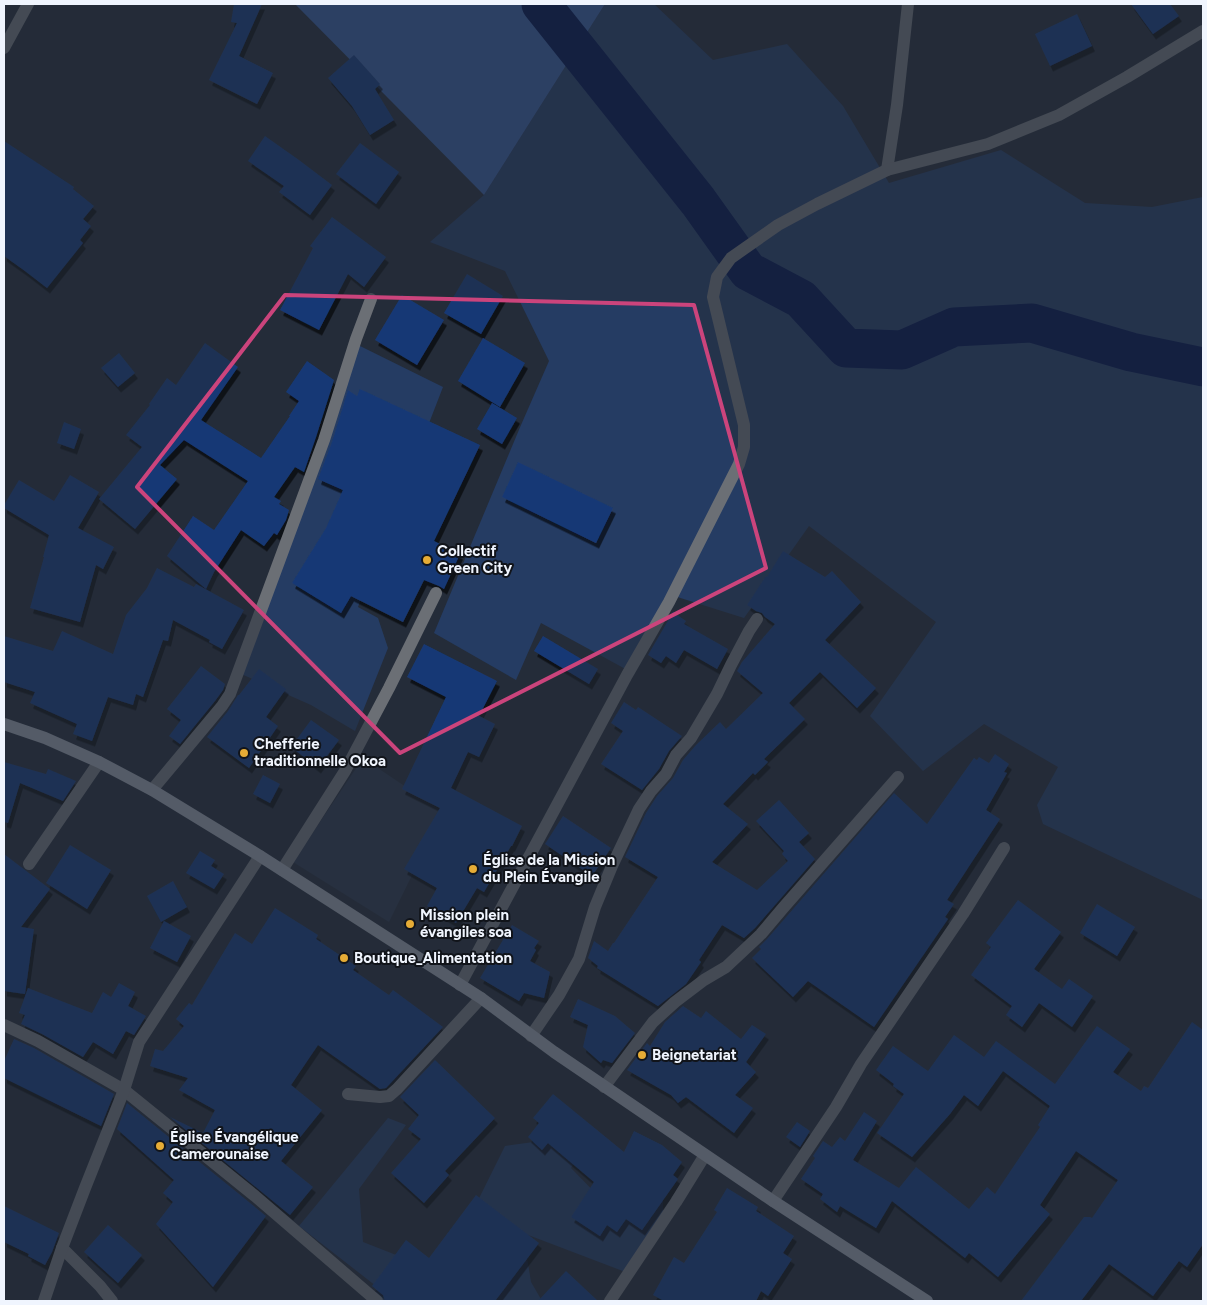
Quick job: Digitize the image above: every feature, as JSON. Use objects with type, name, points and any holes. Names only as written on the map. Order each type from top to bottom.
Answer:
[{"type":"main road","points":[[4,724],[44,738],[98,762],[152,790],[260,856],[481,998],[604,1087],[773,1201],[927,1301]]},
{"type":"street","points":[[4,48],[28,4]]},
{"type":"street","points":[[887,170],[897,105],[908,4]]},
{"type":"street","points":[[460,984],[669,602],[739,464],[744,447],[744,426],[713,297],[717,277],[731,258],[778,225],[887,170],[988,144],[1059,115],[1203,31]]},
{"type":"street","points":[[152,790],[230,694],[324,440],[371,299]]},
{"type":"street","points":[[282,870],[345,771],[436,593]]},
{"type":"street","points":[[531,1036],[559,995],[579,959],[595,907],[639,809],[666,774],[676,755],[691,738],[717,694],[749,631],[758,619]]},
{"type":"street","points":[[29,864],[98,762]]},
{"type":"street","points":[[604,1087],[653,1022],[674,1002],[726,967],[761,934],[898,777]]},
{"type":"street","points":[[773,1201],[836,1107],[861,1064],[963,914],[1004,848]]},
{"type":"street","points":[[44,1301],[62,1248],[124,1090],[140,1042],[260,856]]},
{"type":"street","points":[[348,1094],[389,1096],[481,998]]},
{"type":"street","points":[[4,1025],[38,1041],[124,1090],[255,1196],[377,1301]]},
{"type":"street","points":[[610,1301],[705,1155]]},
{"type":"street","points":[[62,1248],[100,1286],[112,1301]]},
{"type":"highlighted area","points":[[285,295],[694,305],[766,568],[400,753],[137,487]]},
{"type":"shaded area","points":[[295,4],[605,4],[484,195]]},
{"type":"shaded area","points":[[605,4],[654,4],[713,60],[787,44],[843,106],[889,183],[1001,150],[1085,203],[1152,207],[1203,197],[1203,900],[1043,824],[1037,805],[1058,767],[984,724],[923,771],[870,716],[936,622],[809,526],[744,618],[671,595],[631,672],[541,623],[516,680],[434,633],[549,361],[505,271],[430,242],[484,195]]},
{"type":"shaded area","points":[[356,344],[443,387],[358,607],[378,618],[388,648],[355,731],[311,705],[239,673]]},
{"type":"shaded area","points":[[363,758],[443,812],[389,922],[293,862]]},
{"type":"shaded area","points":[[388,1118],[406,1125],[359,1189],[363,1242],[442,1273],[505,1146],[563,1138],[594,1130],[571,1168],[606,1204],[663,1170],[663,1219],[628,1273],[523,1233],[531,1282],[542,1301],[376,1301],[376,1286],[299,1226]]},
{"type":"building","points":[[234,4],[262,4],[239,56],[273,73],[257,104],[209,80],[237,23],[231,22]]},
{"type":"building","points":[[1131,4],[1170,4],[1179,16],[1153,34]]},
{"type":"building","points":[[1077,14],[1092,46],[1050,66],[1035,34]]},
{"type":"building","points":[[354,55],[380,84],[375,89],[394,120],[370,135],[352,106],[328,78]]},
{"type":"building","points":[[265,136],[332,185],[310,215],[279,192],[284,186],[248,161]]},
{"type":"building","points":[[4,141],[74,187],[73,189],[94,206],[83,219],[91,226],[80,240],[83,243],[47,288],[4,256]]},
{"type":"building","points":[[360,143],[399,172],[376,204],[336,174]]},
{"type":"building","points":[[332,217],[386,257],[364,287],[348,274],[319,330],[280,310],[313,248],[310,246]]},
{"type":"building","points":[[467,274],[503,296],[481,334],[444,313]]},
{"type":"building","points":[[402,295],[444,320],[417,365],[375,340]]},
{"type":"building","points":[[483,338],[525,363],[500,407],[458,381]]},
{"type":"building","points":[[205,343],[238,367],[201,420],[261,458],[299,401],[286,392],[307,361],[334,380],[304,472],[295,467],[274,497],[281,501],[279,504],[289,510],[286,520],[277,535],[274,533],[264,546],[241,530],[214,572],[206,589],[167,556],[193,516],[214,530],[248,481],[184,440],[160,465],[177,479],[135,529],[99,499],[142,447],[126,435],[150,405],[167,378],[176,385]]},
{"type":"building","points":[[119,353],[135,373],[118,387],[101,368]]},
{"type":"building","points":[[360,389],[480,445],[434,541],[460,554],[444,589],[424,580],[403,622],[351,596],[341,613],[292,583],[326,528],[343,490],[318,479],[348,390],[357,396]]},
{"type":"building","points":[[492,403],[517,418],[502,444],[477,429]]},
{"type":"building","points":[[64,422],[81,429],[74,449],[57,443]]},
{"type":"building","points":[[518,462],[613,508],[596,543],[502,497]]},
{"type":"building","points":[[70,475],[99,492],[78,528],[114,547],[103,569],[96,565],[80,622],[30,608],[49,535],[4,508],[19,480],[54,501]]},
{"type":"building","points":[[783,551],[825,577],[832,571],[861,602],[825,640],[876,688],[857,708],[820,672],[789,703],[805,719],[764,759],[768,762],[755,775],[753,773],[723,804],[748,824],[712,862],[757,890],[788,861],[782,854],[784,851],[756,821],[779,800],[809,833],[799,842],[815,859],[744,938],[722,925],[686,984],[658,1006],[597,968],[598,966],[588,958],[594,941],[608,951],[658,877],[625,857],[646,813],[657,796],[673,778],[683,760],[696,745],[720,722],[726,729],[763,693],[737,671],[742,662],[775,624],[762,613],[747,605]]},
{"type":"building","points":[[157,568],[194,587],[196,584],[244,610],[222,649],[209,642],[210,640],[173,620],[168,641],[163,640],[143,697],[136,694],[133,705],[108,697],[92,741],[73,734],[77,724],[30,703],[35,692],[4,682],[4,636],[53,651],[62,631],[113,654],[126,615],[147,588]]},
{"type":"building","points":[[673,612],[686,621],[684,624],[728,649],[717,669],[684,650],[676,663],[666,656],[661,663],[648,655]]},
{"type":"building","points":[[543,636],[598,669],[589,684],[534,651]]},
{"type":"building","points":[[424,644],[497,681],[479,716],[495,724],[479,757],[468,752],[451,788],[522,826],[484,892],[477,888],[456,923],[427,906],[437,888],[404,869],[440,808],[402,789],[446,697],[407,677]]},
{"type":"building","points":[[201,666],[225,684],[215,701],[180,744],[169,736],[181,720],[167,709]]},
{"type":"building","points":[[259,669],[286,689],[266,717],[278,726],[249,768],[207,737]]},
{"type":"building","points":[[624,702],[636,710],[638,707],[682,736],[669,751],[659,769],[642,790],[601,764],[623,731],[611,723]]},
{"type":"building","points":[[311,720],[339,740],[318,768],[291,747]]},
{"type":"building","points":[[995,754],[1009,764],[1004,772],[1007,773],[986,810],[1000,819],[947,900],[954,904],[945,917],[948,919],[874,1027],[808,981],[793,997],[752,958],[761,949],[759,947],[894,793],[927,824],[974,758],[977,760],[979,757],[989,763]]},
{"type":"building","points":[[4,762],[46,774],[48,769],[76,781],[63,801],[20,783],[8,823],[4,822]]},
{"type":"building","points":[[263,775],[280,784],[270,803],[253,794]]},
{"type":"building","points":[[563,816],[611,848],[592,876],[545,844]]},
{"type":"building","points":[[70,845],[111,870],[87,909],[46,883]]},
{"type":"building","points":[[200,851],[215,860],[211,866],[224,874],[214,889],[186,873]]},
{"type":"building","points":[[4,854],[50,889],[21,927],[34,929],[25,994],[4,991]]},
{"type":"building","points":[[173,881],[187,907],[161,922],[147,896]]},
{"type":"building","points":[[1018,900],[1061,932],[1034,969],[1062,989],[1069,979],[1093,996],[1072,1027],[1039,1003],[1022,1027],[1006,1015],[1012,1006],[971,975],[991,947],[986,943]]},
{"type":"building","points":[[1097,904],[1135,927],[1117,956],[1080,933]]},
{"type":"building","points":[[275,908],[318,935],[316,939],[356,966],[353,970],[389,995],[393,990],[443,1027],[386,1088],[380,1089],[318,1045],[291,1085],[322,1110],[281,1161],[313,1187],[290,1215],[170,1117],[203,1133],[215,1110],[179,1090],[188,1078],[150,1066],[155,1049],[163,1051],[184,1026],[176,1019],[189,1003],[192,1005],[235,933],[252,944]]},
{"type":"building","points":[[164,921],[191,936],[177,962],[150,948]]},
{"type":"building","points":[[512,925],[539,941],[534,948],[536,950],[530,961],[550,972],[544,998],[524,993],[519,1001],[480,978]]},
{"type":"building","points":[[119,983],[135,992],[128,1006],[146,1016],[134,1035],[126,1031],[113,1054],[93,1042],[83,1057],[21,1024],[25,1015],[19,1013],[28,988],[92,1013],[103,992],[111,997]]},
{"type":"building","points":[[578,999],[615,1016],[635,1033],[612,1063],[603,1060],[601,1063],[583,1047],[588,1025],[570,1017]]},
{"type":"building","points":[[683,1006],[701,1018],[706,1011],[741,1039],[752,1025],[766,1034],[746,1062],[756,1072],[735,1095],[753,1108],[734,1133],[686,1097],[678,1103],[671,1095],[627,1070],[647,1043],[650,1046],[665,1022]]},
{"type":"building","points":[[1192,1022],[1203,1030],[1203,1244],[1187,1267],[1179,1261],[1153,1296],[1109,1264],[1081,1301],[1021,1301],[1084,1217],[1092,1218],[1118,1180],[1076,1151],[1040,1205],[1050,1214],[998,1277],[969,1253],[965,1258],[892,1201],[876,1228],[840,1206],[837,1212],[820,1199],[823,1194],[801,1179],[815,1158],[813,1156],[823,1141],[832,1147],[840,1137],[845,1141],[864,1112],[877,1121],[853,1160],[899,1188],[916,1167],[969,1209],[987,1187],[995,1194],[1040,1127],[1038,1125],[1050,1106],[1003,1071],[978,1106],[964,1095],[912,1157],[877,1133],[904,1094],[876,1070],[893,1046],[928,1071],[954,1035],[984,1057],[996,1041],[1055,1084],[1097,1026],[1130,1049],[1113,1072],[1141,1091],[1144,1086],[1148,1088]]},
{"type":"building","points":[[14,1039],[34,1048],[114,1094],[101,1126],[4,1078],[4,1061]]},
{"type":"building","points":[[435,1060],[495,1118],[445,1171],[449,1175],[424,1203],[391,1173],[421,1139],[408,1129],[419,1115],[400,1097]]},
{"type":"building","points":[[553,1094],[624,1152],[634,1131],[662,1145],[682,1162],[673,1175],[678,1179],[642,1230],[626,1219],[617,1232],[607,1225],[600,1236],[571,1217],[594,1182],[548,1143],[542,1150],[528,1137],[539,1123],[533,1118]]},
{"type":"building","points":[[127,1103],[266,1216],[213,1287],[156,1224],[173,1202],[163,1193],[174,1180],[117,1129]]},
{"type":"building","points":[[797,1122],[810,1131],[800,1147],[786,1137]]},
{"type":"building","points":[[727,1188],[758,1207],[756,1211],[794,1236],[783,1253],[792,1259],[768,1296],[761,1291],[756,1301],[664,1301],[653,1295],[674,1257],[684,1263],[717,1212],[714,1210]]},
{"type":"building","points":[[476,1195],[539,1243],[495,1301],[385,1301],[383,1295],[372,1286],[406,1240],[429,1258]]},
{"type":"building","points":[[4,1206],[59,1233],[45,1265],[28,1256],[29,1254],[4,1242]]},
{"type":"building","points":[[108,1225],[142,1255],[118,1283],[84,1252]]},
{"type":"building","points":[[566,1271],[598,1301],[538,1301]]},
{"type":"waterway","points":[[541,4],[698,201],[748,271],[801,299],[846,348],[902,350],[954,327],[1032,323],[1131,352],[1203,367]]},
{"type":"place","name":"Collectif Green City","points":[[427,560]]},
{"type":"place","name":"Chefferie traditionnelle Okoa","points":[[244,753]]},
{"type":"place","name":"Église de la Mission du Plein Évangile","points":[[473,869]]},
{"type":"place","name":"Mission plein évangiles soa","points":[[410,924]]},
{"type":"place","name":"Boutique_Alimentation","points":[[344,958]]},
{"type":"place","name":"Beignetariat","points":[[642,1055]]},
{"type":"place","name":"Église Évangélique Camerounaise","points":[[160,1146]]}]
